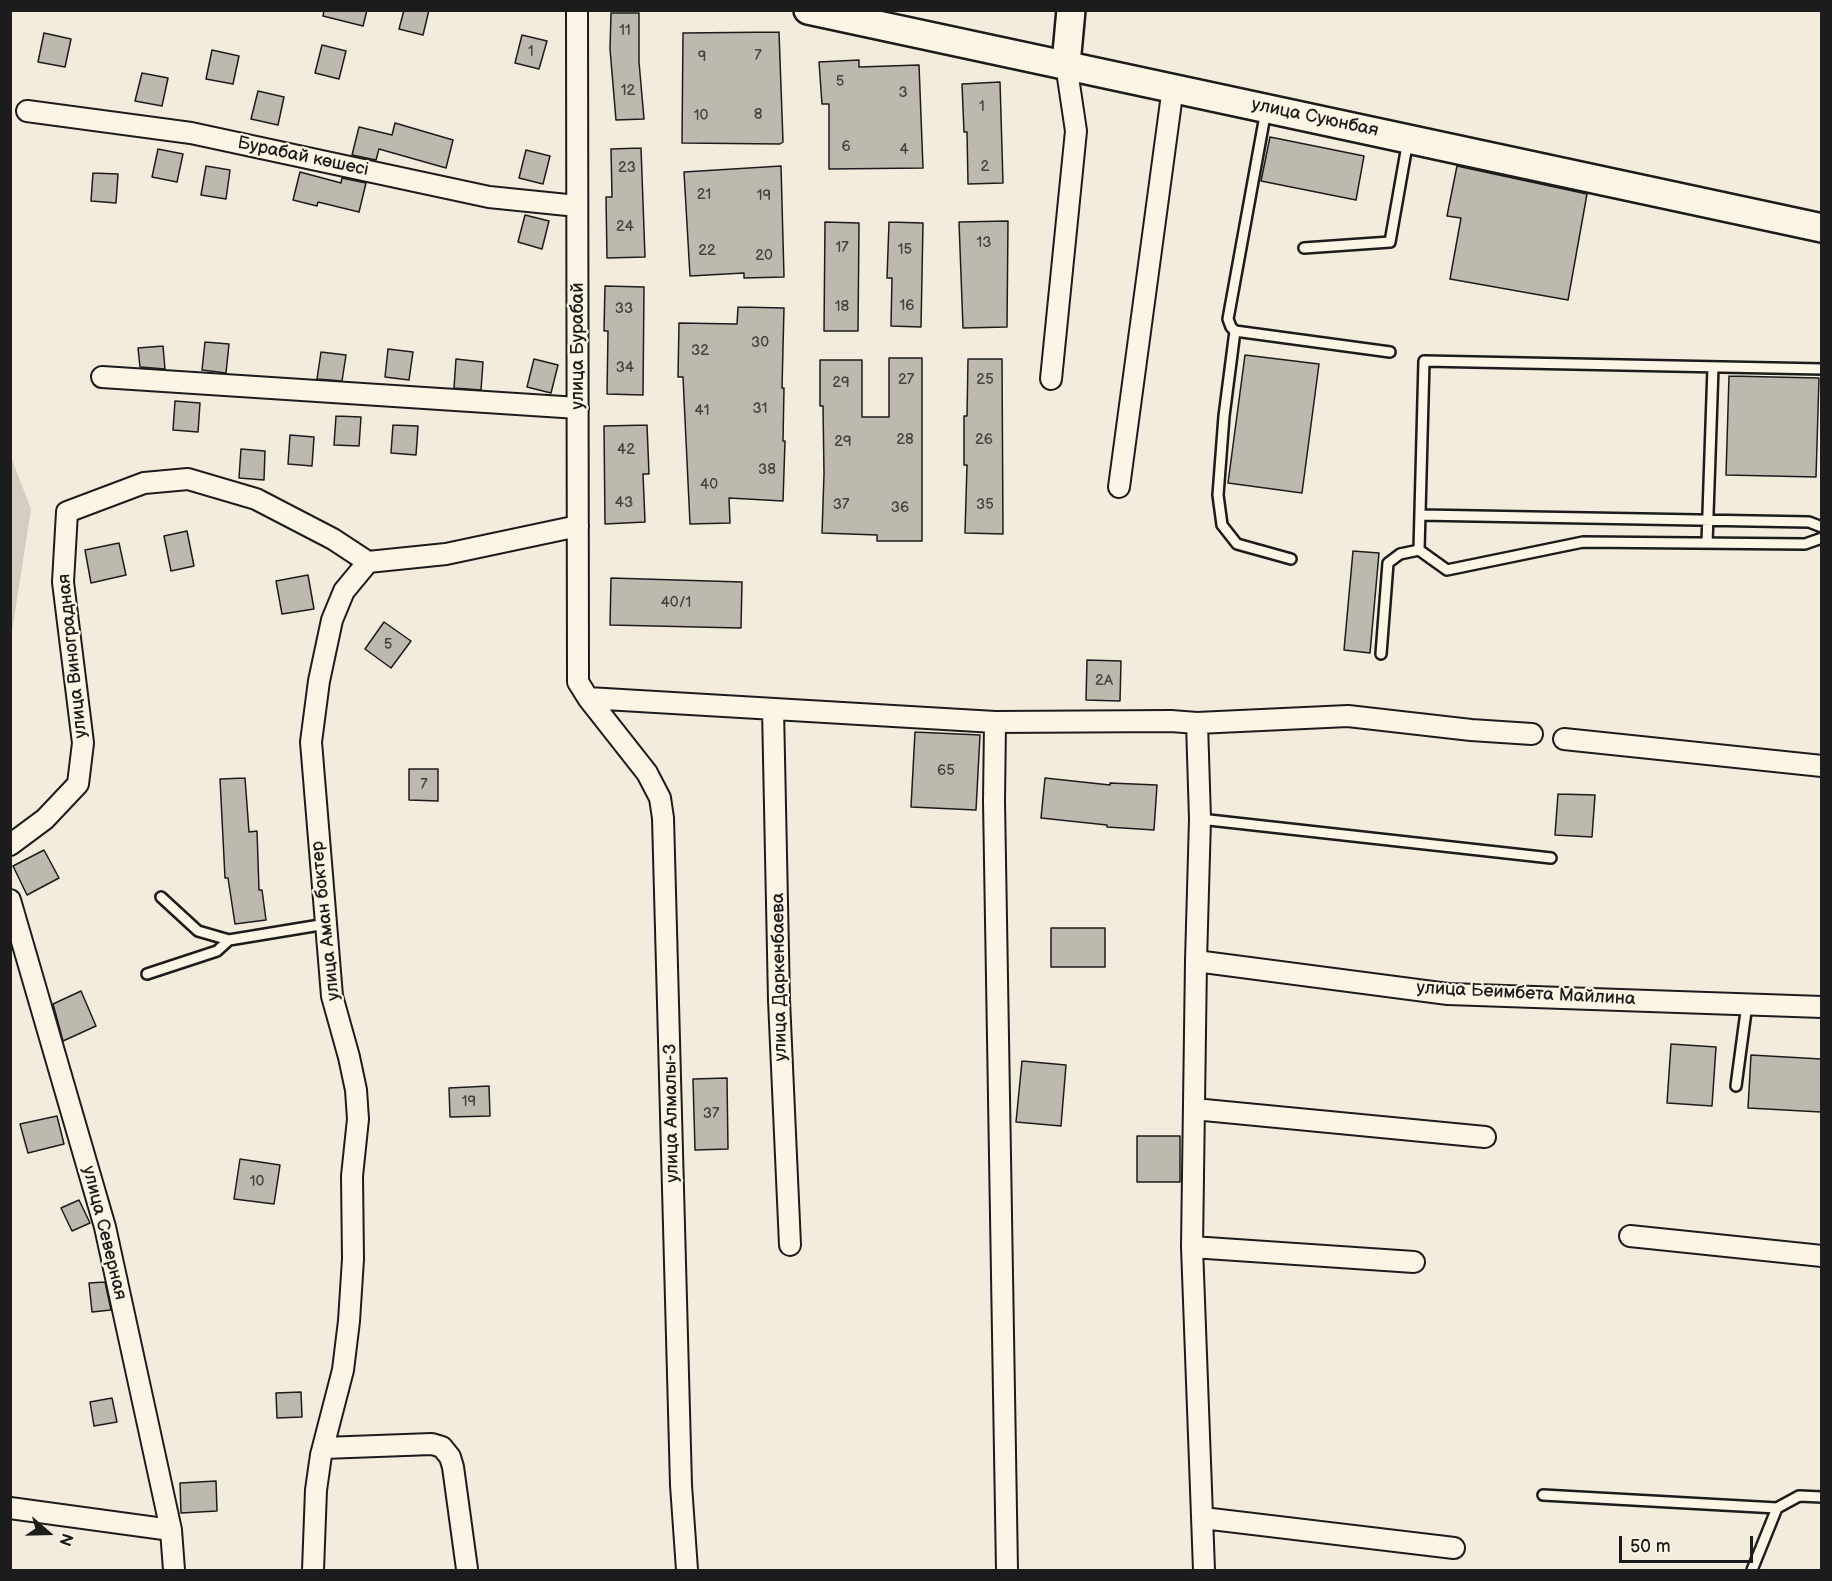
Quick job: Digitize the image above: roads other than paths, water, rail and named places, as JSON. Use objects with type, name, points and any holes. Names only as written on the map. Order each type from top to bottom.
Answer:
[{"type":"street","name":"улица Суюнбая","points":[[808,10],[1821,228]]},
{"type":"street","points":[[1051,379],[1076,131],[1066,64],[1071,10]]},
{"type":"street","name":"улица Бурабай","points":[[574,11],[578,526],[583,690]]},
{"type":"street","points":[[1119,487],[1173,87]]},
{"type":"street","name":"Бурабай көшесі","points":[[27,111],[191,133],[489,197],[577,206]]},
{"type":"street","points":[[102,376],[578,408]]},
{"type":"street","name":"улица Виноградная","points":[[10,845],[45,819],[78,784],[83,743],[63,582],[67,512],[144,483],[188,479],[256,499],[333,539],[368,562]]},
{"type":"street","points":[[368,562],[446,554],[578,526]]},
{"type":"street","name":"улица Аман боктер","points":[[313,1570],[316,1490],[323,1448],[343,1370],[349,1321],[353,1259],[352,1176],[358,1119],[349,1056],[332,996],[311,742],[314,709],[332,620],[344,591],[368,562]]},
{"type":"street","points":[[583,690],[773,709],[995,722],[1171,721],[1197,723],[1348,716],[1471,730],[1532,734]]},
{"type":"street","name":"улица Алмалы-3","points":[[583,690],[647,773],[660,798],[663,818],[681,1485],[687,1570]]},
{"type":"street","name":"улица Даркенбаева","points":[[773,709],[779,1000],[790,1245]]},
{"type":"street","points":[[995,722],[994,825],[1007,1570]]},
{"type":"street","points":[[1197,723],[1200,819],[1192,1247],[1204,1570]]},
{"type":"street","points":[[1564,739],[1821,766]]},
{"type":"street","name":"улица Северная","points":[[10,900],[105,1227],[171,1530],[174,1570]]},
{"type":"street","name":"улица Беимбета Майлина","points":[[1196,961],[1448,993],[1821,1007]]},
{"type":"street","points":[[1194,1109],[1485,1137]]},
{"type":"street","points":[[1630,1236],[1821,1256]]},
{"type":"street","points":[[1192,1247],[1414,1262]]},
{"type":"street","points":[[323,1448],[432,1444],[442,1448],[450,1457],[453,1467],[467,1569]]},
{"type":"street","points":[[10,1509],[171,1530]]},
{"type":"street","points":[[1203,1518],[1454,1548]]},
{"type":"lane","points":[[1266,108],[1228,319],[1231,327],[1235,331],[1390,352]]},
{"type":"lane","points":[[1304,249],[1390,242],[1408,138]]},
{"type":"lane","points":[[1235,331],[1224,416],[1218,495],[1222,525],[1237,544],[1291,559]]},
{"type":"lane","points":[[1419,550],[1424,361],[1821,369]]},
{"type":"lane","points":[[1707,543],[1713,367]]},
{"type":"lane","points":[[1420,515],[1809,522],[1821,527]]},
{"type":"lane","points":[[1382,654],[1388,563],[1400,554],[1419,550],[1447,570],[1583,542],[1805,544],[1821,538]]},
{"type":"lane","points":[[1200,819],[1551,858]]},
{"type":"lane","points":[[161,897],[198,931],[229,940],[326,924]]},
{"type":"lane","points":[[147,974],[217,951],[229,940]]},
{"type":"lane","points":[[1736,1086],[1747,1004]]},
{"type":"lane","points":[[1543,1495],[1777,1508],[1798,1496],[1821,1497]]},
{"type":"lane","points":[[1752,1570],[1777,1508]]}]
